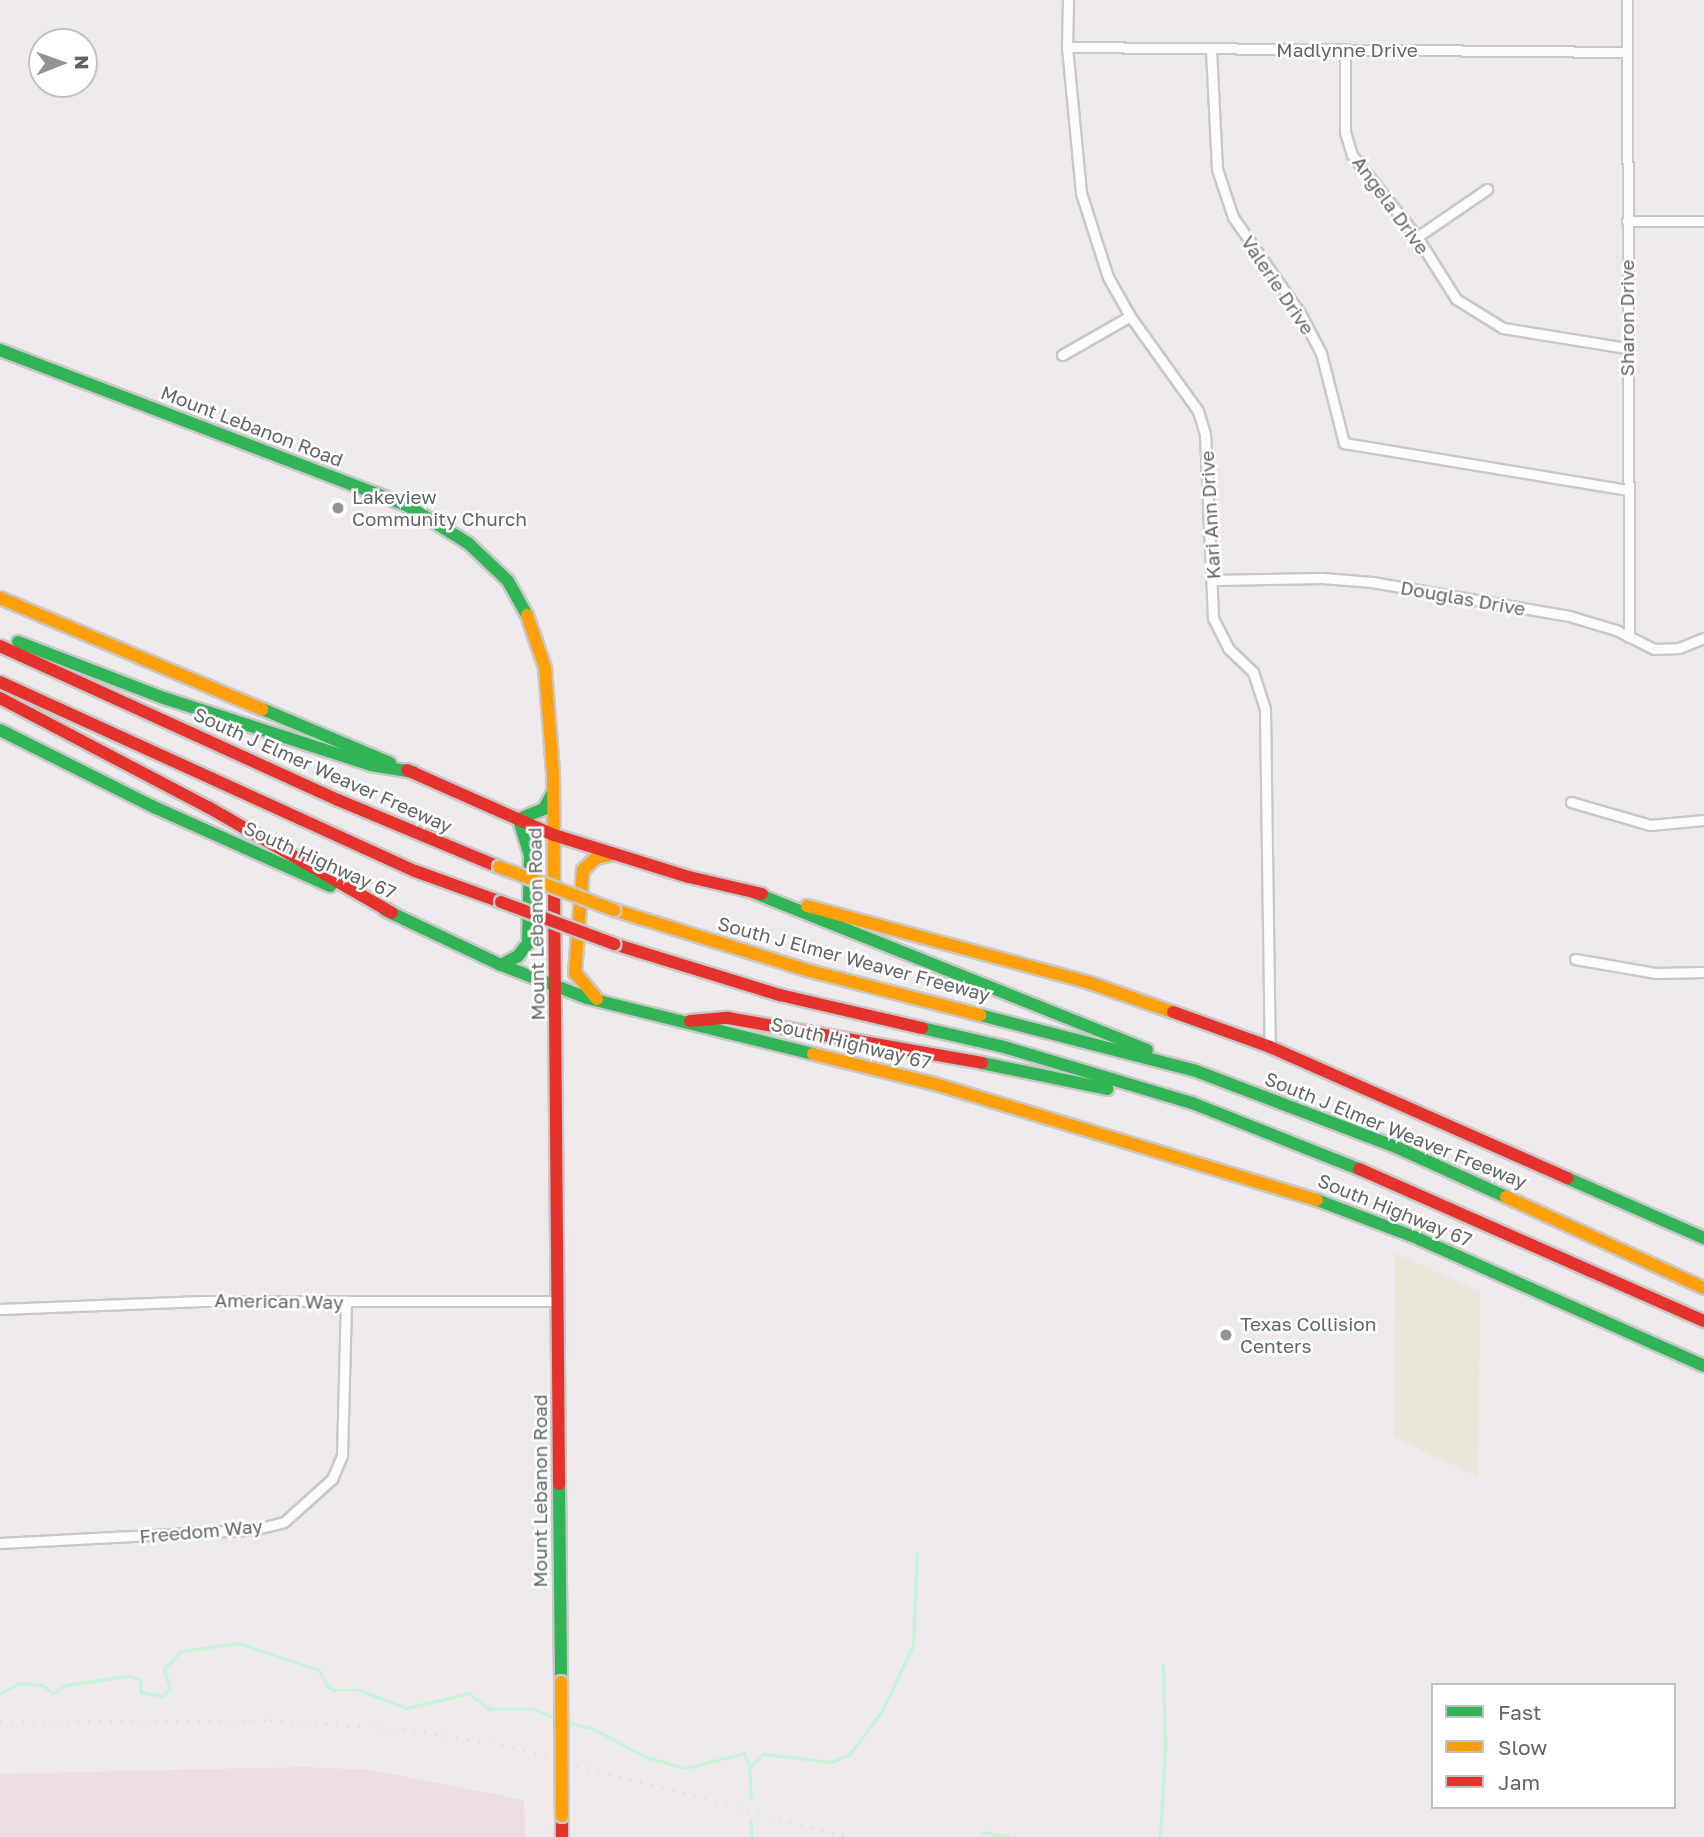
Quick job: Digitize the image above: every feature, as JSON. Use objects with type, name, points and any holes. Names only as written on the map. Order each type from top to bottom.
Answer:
[{"type":"main road","name":"Mount Lebanon Road","points":[[0,350],[408,506],[468,543],[508,581],[530,620],[545,668],[553,792],[557,983],[562,1837]]},
{"type":"main road","points":[[0,598],[413,772],[554,835],[1090,984],[1270,1047],[1704,1238]]},
{"type":"main road","points":[[0,634],[177,702],[371,765],[413,772]]},
{"type":"main road","name":"South J Elmer Weaver Freeway","points":[[0,646],[338,800],[499,867],[614,910],[810,971],[1165,1061],[1396,1147],[1704,1288]]},
{"type":"main road","points":[[0,682],[415,871],[614,944],[780,995],[1004,1047],[1192,1103],[1410,1189],[1704,1321]]},
{"type":"main road","points":[[0,698],[208,807],[392,913]]},
{"type":"main road","name":"South Highway 67","points":[[0,730],[156,808],[392,913],[501,965],[597,999],[974,1095],[1292,1190],[1417,1238],[1704,1366]]},
{"type":"main road","points":[[519,819],[544,809],[553,792]]},
{"type":"main road","points":[[501,965],[518,956],[528,943],[530,856],[519,819]]},
{"type":"main road","points":[[597,999],[575,973],[583,870],[596,858],[615,854]]},
{"type":"main road","points":[[755,893],[1132,1041],[1165,1061]]},
{"type":"main road","points":[[690,1021],[728,1018],[1192,1103]]},
{"type":"street","name":"Kari Ann Drive","points":[[1068,0],[1067,47],[1081,193],[1108,276],[1130,316],[1198,411],[1205,434],[1216,629],[1253,672],[1265,709],[1270,1047]]},
{"type":"street","name":"Sharon Drive","points":[[1627,0],[1629,637]]},
{"type":"street","name":"Madlynne Drive","points":[[1067,47],[1626,52]]},
{"type":"street","name":"Valerie Drive","points":[[1211,50],[1217,169],[1233,217],[1300,313],[1321,353],[1344,443],[1627,490]]},
{"type":"street","name":"Angela Drive","points":[[1345,51],[1345,132],[1352,155],[1417,237],[1456,299],[1503,328],[1626,348]]},
{"type":"street","points":[[1417,237],[1488,189]]},
{"type":"street","points":[[1627,220],[1704,220]]},
{"type":"street","points":[[1062,355],[1130,316]]},
{"type":"street","name":"Douglas Drive","points":[[1214,580],[1322,578],[1372,582],[1569,617],[1666,649],[1704,638]]},
{"type":"street","points":[[1571,802],[1650,825],[1704,820]]},
{"type":"street","points":[[1574,959],[1655,973],[1704,972]]},
{"type":"street","name":"American Way","points":[[0,1310],[202,1300],[558,1301]]},
{"type":"street","name":"Freedom Way","points":[[0,1543],[252,1530],[284,1522],[332,1479],[342,1455],[346,1302]]},
{"type":"shaded area","points":[[1395,1253],[1480,1291],[1478,1477],[1394,1437]]},
{"type":"shaded area","points":[[304,1767],[371,1770],[524,1800],[525,1837],[0,1837],[0,1774]]},
{"type":"waterway","points":[[750,1767],[763,1754],[832,1762],[850,1754],[882,1711],[913,1645],[917,1554]]},
{"type":"waterway","points":[[0,1694],[19,1683],[42,1685],[53,1693],[67,1685],[129,1676],[141,1680],[141,1692],[163,1696],[170,1689],[164,1669],[181,1651],[239,1643],[319,1670],[328,1687],[335,1690],[359,1690],[407,1708],[469,1693],[489,1709],[534,1709],[557,1719]]},
{"type":"waterway","points":[[1160,1837],[1165,1747],[1163,1665]]},
{"type":"waterway","points":[[566,1722],[592,1728],[646,1757],[686,1768],[744,1753],[750,1767],[751,1799]]},
{"type":"waterway","points":[[751,1819],[752,1837]]},
{"type":"waterway","points":[[983,1832],[1009,1837]]},
{"type":"railway","points":[[0,1722],[270,1720],[413,1730],[502,1745],[848,1837]]},
{"type":"traffic: fast","points":[[0,350],[408,506],[468,543],[508,581],[527,615]]},
{"type":"traffic: fast","points":[[18,642],[164,698],[371,765],[413,772]]},
{"type":"traffic: fast","points":[[262,709],[390,763]]},
{"type":"traffic: fast","points":[[0,730],[156,808],[330,886]]},
{"type":"traffic: fast","points":[[501,965],[518,956],[528,943],[530,856],[519,819],[544,809],[552,794]]},
{"type":"traffic: fast","points":[[755,893],[1147,1050]]},
{"type":"traffic: fast","points":[[385,910],[501,965],[587,998],[813,1054]]},
{"type":"traffic: fast","points":[[980,1015],[1196,1071],[1396,1147],[1506,1197]]},
{"type":"traffic: fast","points":[[922,1028],[1004,1047],[1192,1103],[1359,1169]]},
{"type":"traffic: fast","points":[[982,1063],[1107,1089]]},
{"type":"traffic: fast","points":[[1567,1178],[1704,1238]]},
{"type":"traffic: fast","points":[[1317,1200],[1417,1238],[1704,1366]]},
{"type":"traffic: fast","points":[[559,1484],[561,1682]]},
{"type":"traffic: slow","points":[[0,598],[262,709]]},
{"type":"traffic: slow","points":[[527,615],[545,668],[553,773],[554,886]]},
{"type":"traffic: slow","points":[[597,999],[575,973],[583,870],[596,858],[614,854]]},
{"type":"traffic: slow","points":[[499,867],[614,910]]},
{"type":"traffic: slow","points":[[807,906],[1090,983],[1173,1012]]},
{"type":"traffic: slow","points":[[614,910],[810,971],[980,1015]]},
{"type":"traffic: slow","points":[[813,1054],[935,1084],[1317,1200]]},
{"type":"traffic: slow","points":[[1506,1197],[1704,1288]]},
{"type":"traffic: slow","points":[[561,1682],[562,1816]]},
{"type":"traffic: jam","points":[[0,646],[338,800],[499,867]]},
{"type":"traffic: jam","points":[[0,682],[415,871],[501,902]]},
{"type":"traffic: jam","points":[[0,698],[208,807],[392,913]]},
{"type":"traffic: jam","points":[[407,770],[554,835],[689,877],[762,894]]},
{"type":"traffic: jam","points":[[554,886],[559,1484]]},
{"type":"traffic: jam","points":[[501,902],[614,944]]},
{"type":"traffic: jam","points":[[614,944],[780,995],[922,1028]]},
{"type":"traffic: jam","points":[[1173,1012],[1270,1047],[1567,1178]]},
{"type":"traffic: jam","points":[[690,1021],[728,1018],[982,1063]]},
{"type":"traffic: jam","points":[[1359,1169],[1704,1321]]},
{"type":"traffic: jam","points":[[562,1816],[562,1837]]},
{"type":"place","name":"Lakeview Community Church","points":[[338,508]]},
{"type":"place","name":"Texas Collision Centers","points":[[1226,1335]]}]
